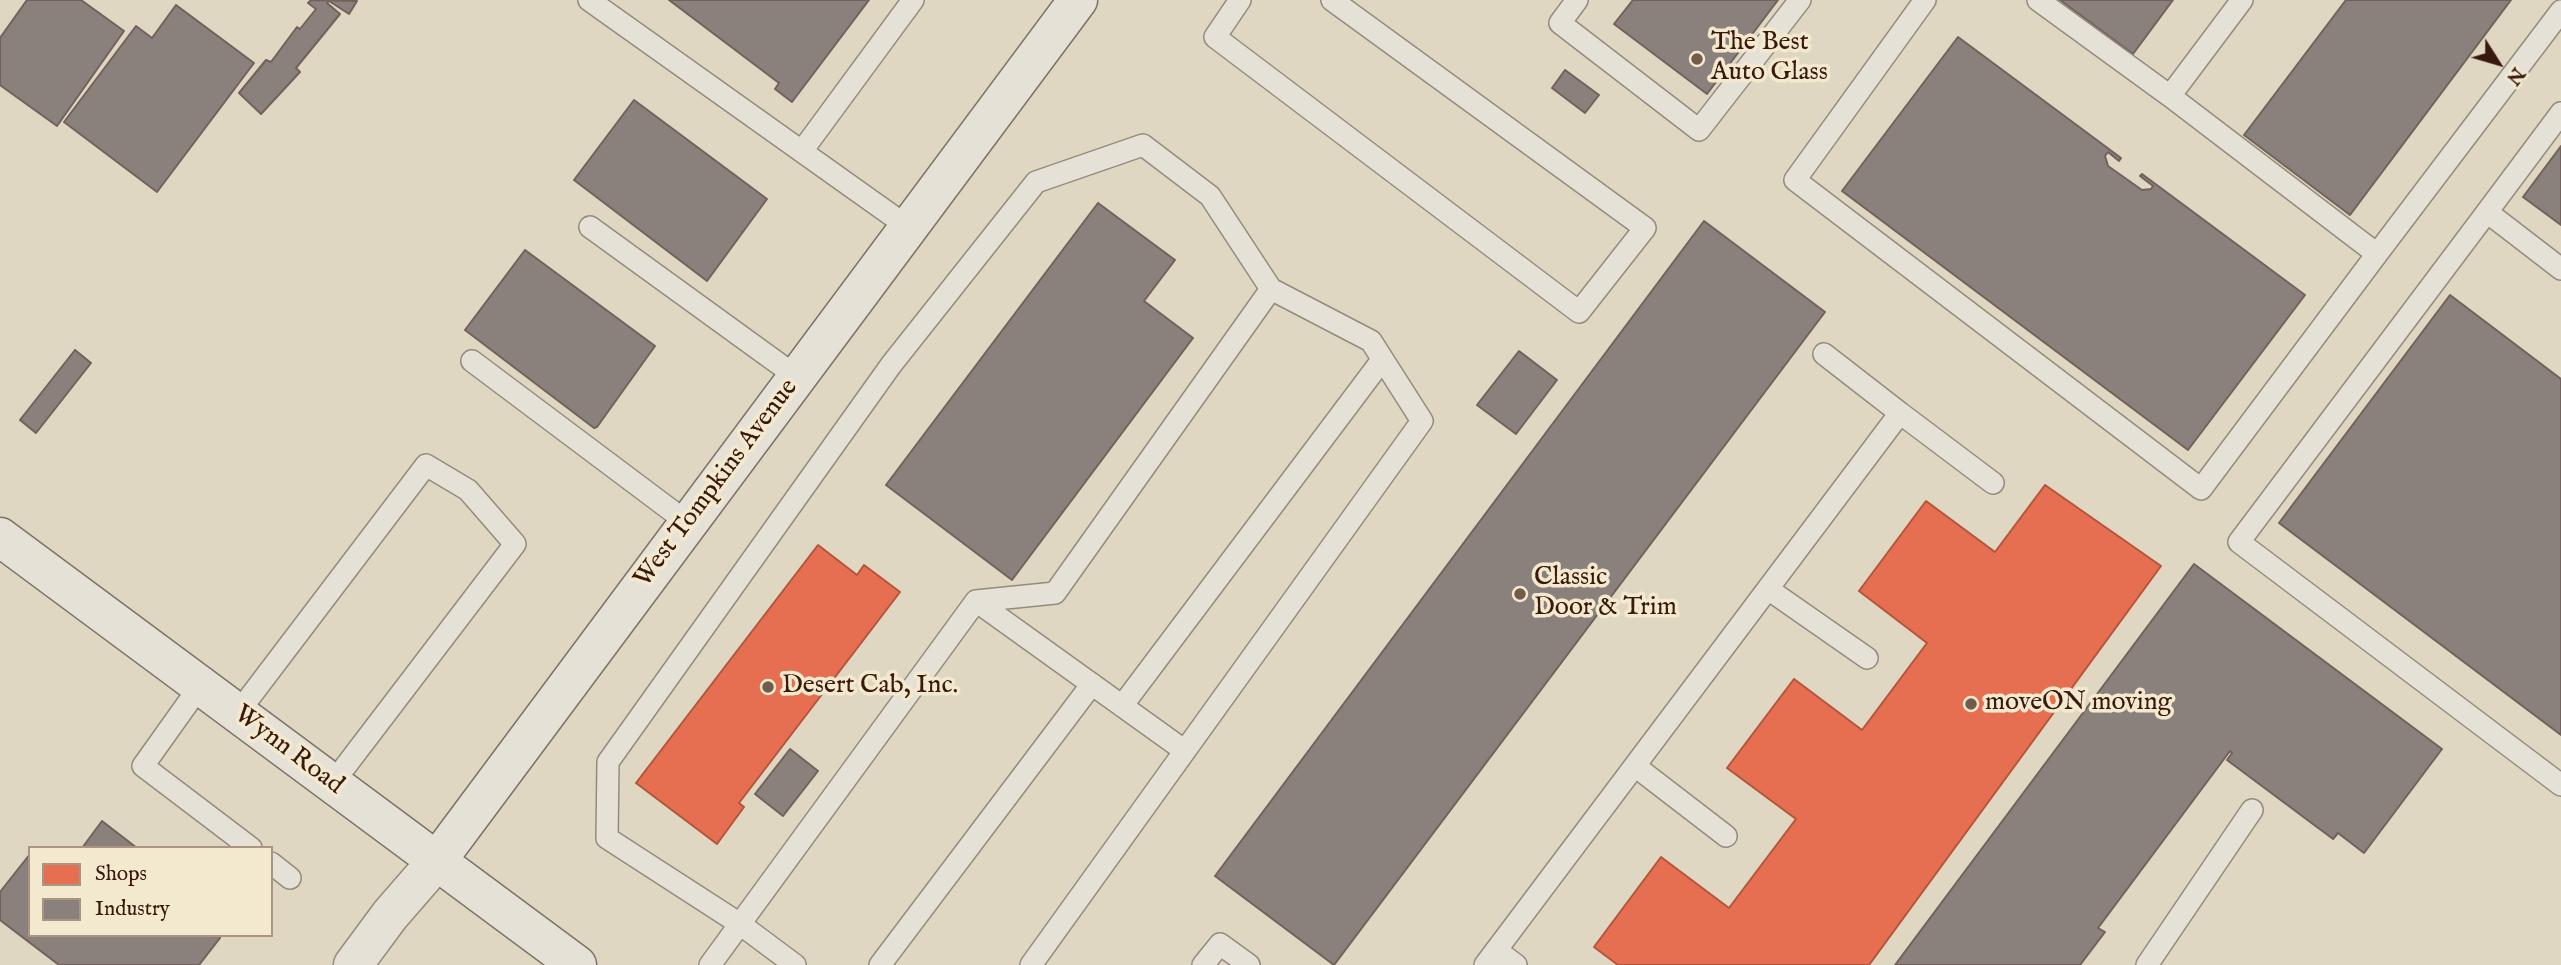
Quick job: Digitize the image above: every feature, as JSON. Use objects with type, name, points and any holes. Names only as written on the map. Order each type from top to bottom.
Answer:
[{"type":"street","name":"West Tompkins Avenue","points":[[353,965],[395,909],[436,862],[1078,0]]},
{"type":"street","name":"Wynn Road","points":[[0,537],[577,965]]},
{"type":"lane","points":[[589,0],[908,227]]},
{"type":"lane","points":[[802,152],[913,0]]},
{"type":"lane","points":[[1240,0],[1214,37],[1579,312],[1645,228],[1332,0]]},
{"type":"lane","points":[[1577,0],[1560,23],[1699,130],[1800,0]]},
{"type":"lane","points":[[1925,0],[1795,180],[2201,489],[2561,11]]},
{"type":"lane","points":[[2038,0],[2170,96],[2377,254]]},
{"type":"lane","points":[[2170,96],[2242,0]]},
{"type":"lane","points":[[2561,113],[2239,542],[2561,785]]},
{"type":"lane","points":[[795,965],[740,924],[607,838],[608,762],[891,365],[1036,182],[1143,145],[1210,196],[1270,289],[1371,341],[1422,421],[1031,965]]},
{"type":"lane","points":[[2487,212],[2561,269]]},
{"type":"lane","points":[[590,227],[797,376]]},
{"type":"lane","points":[[710,965],[976,601],[1055,593],[1270,289]]},
{"type":"lane","points":[[1824,354],[1993,483]]},
{"type":"lane","points":[[1122,706],[1382,360]]},
{"type":"lane","points":[[472,361],[688,523]]},
{"type":"lane","points":[[1516,965],[1491,958],[1900,413]]},
{"type":"lane","points":[[237,713],[426,465],[468,490],[515,544],[332,784]]},
{"type":"lane","points":[[1768,589],[1867,658]]},
{"type":"lane","points":[[976,601],[1185,751]]},
{"type":"lane","points":[[880,965],[1092,684]]},
{"type":"lane","points":[[200,686],[143,766],[248,846]]},
{"type":"lane","points":[[1635,766],[1726,836]]},
{"type":"lane","points":[[2147,965],[2252,810]]},
{"type":"lane","points":[[273,865],[290,878]]},
{"type":"lane","points":[[1203,965],[1220,944],[1249,965]]},
{"type":"building: Shops","name":"moveON moving","points":[[2045,485],[2161,566],[1869,965],[1618,965],[1594,947],[1661,857],[1729,908],[1796,819],[1727,768],[1794,679],[1862,730],[1927,643],[1859,591],[1926,501],[1995,552]]},
{"type":"building: Shops","name":"Desert Cab, Inc.","points":[[818,545],[857,575],[864,565],[900,592],[739,803],[744,807],[717,844],[636,783]]},
{"type":"building: Industry","points":[[27,0],[81,0],[124,31],[57,126],[0,85],[0,38]]},
{"type":"building: Industry","points":[[311,0],[357,1],[349,14],[329,1],[327,3],[340,14],[296,68],[300,72],[261,114],[239,93],[266,60],[271,62],[297,27],[300,29],[316,9],[308,3]]},
{"type":"building: Industry","points":[[669,0],[869,0],[792,102],[775,89],[779,83]]},
{"type":"building: Industry","name":"The Best Auto Glass","points":[[1633,0],[1778,0],[1707,94],[1614,24]]},
{"type":"building: Industry","points":[[2060,0],[2173,0],[2133,54]]},
{"type":"building: Industry","points":[[2346,0],[2511,0],[2350,215],[2244,135]]},
{"type":"building: Industry","points":[[176,5],[254,63],[157,192],[64,122],[136,26],[152,38]]},
{"type":"building: Industry","points":[[1958,37],[2121,158],[2119,161],[2108,152],[2105,156],[2108,166],[2142,190],[2151,189],[2153,186],[2140,176],[2142,174],[2305,295],[2188,450],[1842,191]]},
{"type":"building: Industry","points":[[1565,70],[1599,95],[1585,113],[1552,88]]},
{"type":"building: Industry","points":[[634,100],[767,199],[707,281],[574,180]]},
{"type":"building: Industry","points":[[2561,146],[2561,225],[2523,197]]},
{"type":"building: Industry","points":[[1098,203],[1175,260],[1144,301],[1193,338],[1012,580],[886,485]]},
{"type":"building: Industry","name":"Classic Door & Trim","points":[[1704,221],[1825,312],[1334,965],[1215,876]]},
{"type":"building: Industry","points":[[525,250],[655,346],[597,427],[594,428],[465,330]]},
{"type":"building: Industry","points":[[2450,295],[2561,379],[2561,735],[2279,523]]},
{"type":"building: Industry","points":[[75,350],[91,363],[36,433],[20,420]]},
{"type":"building: Industry","points":[[1519,351],[1557,380],[1516,434],[1477,405]]},
{"type":"building: Industry","points":[[2194,564],[2442,749],[2364,853],[2338,833],[2333,839],[2227,760],[2232,753],[2230,751],[2098,928],[2105,932],[2080,965],[1895,965]]},
{"type":"building: Industry","points":[[790,749],[818,771],[783,816],[755,794]]},
{"type":"building: Industry","points":[[102,821],[134,846],[83,846]]},
{"type":"building: Industry","points":[[28,857],[28,937],[220,938],[199,965],[59,965],[0,920],[0,892]]},
{"type":"place","name":"The Best Auto Glass","points":[[1697,59]]},
{"type":"place","name":"Classic Door & Trim","points":[[1520,594]]},
{"type":"place","name":"Desert Cab, Inc.","points":[[768,687]]},
{"type":"place","name":"moveON moving","points":[[1971,704]]}]
